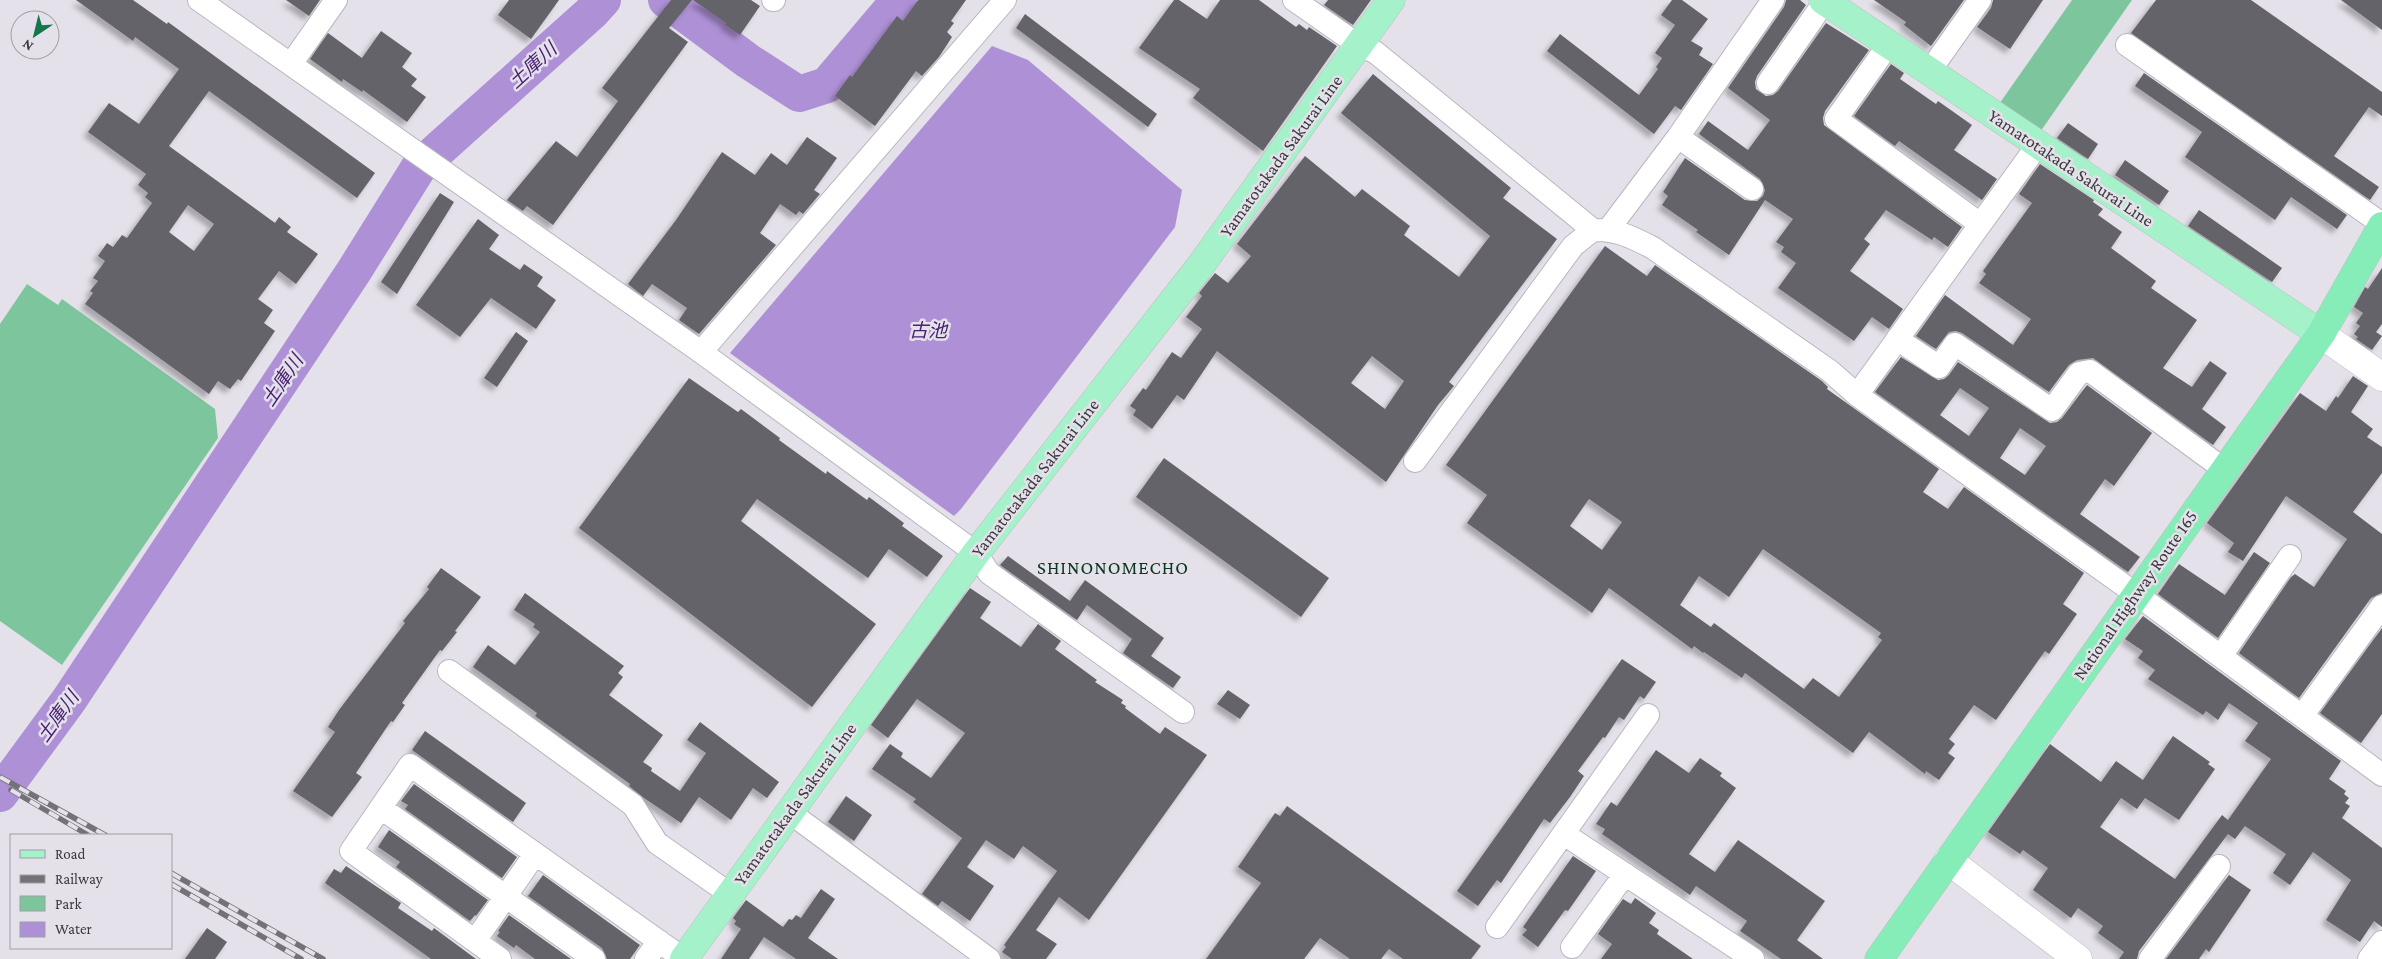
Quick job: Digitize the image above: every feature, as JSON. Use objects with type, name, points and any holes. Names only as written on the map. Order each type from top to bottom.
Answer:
[{"type":"highway","name":"National Highway Route 165","points":[[1879,959],[2321,334],[2382,225]]},
{"type":"main road","name":"Yamatotakada Sakurai Line","points":[[684,959],[976,553],[1201,265],[1360,46],[1391,0]]},
{"type":"main road","name":"Yamatotakada Sakurai Line","points":[[1824,1],[2037,146],[2321,334]]},
{"type":"street","points":[[199,0],[701,352],[976,553],[989,573],[1183,712]]},
{"type":"street","points":[[291,64],[336,0]]},
{"type":"street","points":[[701,352],[1005,0]]},
{"type":"street","points":[[1415,461],[1573,246],[1601,230],[1678,137],[1773,0]]},
{"type":"street","points":[[1928,72],[1980,0]]},
{"type":"street","points":[[1768,83],[1824,1]]},
{"type":"street","points":[[1302,2],[1360,46],[1375,52],[1601,230],[1624,233],[1653,248],[1830,371],[1857,395],[2136,594],[2382,775]]},
{"type":"street","points":[[1889,44],[1836,119],[1980,224]]},
{"type":"street","points":[[2127,46],[2382,225]]},
{"type":"street","points":[[1678,137],[1752,189]]},
{"type":"street","points":[[1857,395],[2037,146]]},
{"type":"street","points":[[2321,334],[2382,377]]},
{"type":"street","points":[[1897,339],[1939,367],[1955,344],[2052,410],[2079,373],[2090,371],[2225,470]]},
{"type":"street","points":[[2221,656],[2290,556]]},
{"type":"street","points":[[2302,716],[2382,606]]},
{"type":"street","points":[[449,671],[633,805],[657,842],[730,894]]},
{"type":"street","points":[[1497,927],[1648,715]]},
{"type":"street","points":[[500,959],[351,852],[410,765],[535,854],[652,950],[684,959]]},
{"type":"street","points":[[381,808],[594,959]]},
{"type":"street","points":[[789,812],[989,959]]},
{"type":"street","points":[[1564,834],[1753,959]]},
{"type":"street","points":[[475,941],[535,854]]},
{"type":"street","points":[[1948,860],[2078,959]]},
{"type":"street","points":[[2150,959],[2220,866]]},
{"type":"street","points":[[1572,947],[1625,874]]},
{"type":"green space","points":[[2072,0],[2132,0],[2038,135],[1997,107]]},
{"type":"green space","points":[[27,284],[58,305],[62,299],[215,409],[218,438],[62,665],[0,621],[0,324]]},
{"type":"water","name":"古池","points":[[992,46],[1028,60],[1182,190],[1175,227],[954,516],[730,353]]},
{"type":"building","points":[[76,0],[133,0],[167,24],[168,22],[375,173],[357,198],[209,91],[169,146],[275,223],[279,217],[291,227],[287,232],[318,254],[296,284],[279,271],[258,299],[273,310],[264,323],[275,331],[241,381],[238,379],[230,389],[218,381],[209,394],[85,304],[93,293],[90,291],[98,281],[93,278],[105,261],[98,256],[107,243],[113,247],[122,235],[127,238],[152,203],[145,197],[148,193],[138,185],[146,174],[88,132],[109,103],[139,124],[179,69],[135,37],[133,41]],"holes":[[[188,205],[214,224],[194,251],[169,232]]]},
{"type":"building","points":[[286,0],[320,0],[309,16]]},
{"type":"building","points":[[509,0],[559,0],[531,39],[498,15]]},
{"type":"building","points":[[671,0],[692,0],[669,28],[688,42],[553,225],[527,206],[523,211],[507,200],[556,141],[577,157],[618,101],[602,88]]},
{"type":"building","points":[[693,0],[751,0],[760,6],[740,35]]},
{"type":"building","points":[[918,0],[966,0],[951,21],[954,23],[947,32],[952,37],[939,57],[922,76],[916,71],[875,126],[835,96],[850,75],[852,77],[897,16],[903,21]]},
{"type":"building","points":[[1174,0],[1179,0],[1207,19],[1220,0],[1259,0],[1296,27],[1299,24],[1307,30],[1309,27],[1337,46],[1263,151],[1193,98],[1200,89],[1139,48]]},
{"type":"building","points":[[1328,0],[1371,0],[1353,25],[1324,5]]},
{"type":"building","points":[[1672,0],[1682,0],[1708,19],[1691,41],[1703,48],[1699,55],[1713,64],[1681,110],[1675,106],[1654,134],[1547,51],[1560,34],[1639,95],[1658,69],[1656,67],[1662,58],[1655,53],[1675,25],[1661,15]]},
{"type":"building","points":[[1786,0],[1800,0],[1806,5],[1757,76],[1755,82],[1756,89],[1766,96],[1773,95],[1778,91],[1826,23],[1869,50],[1825,111],[1824,125],[1962,227],[1948,247],[1934,237],[1932,240],[1886,210],[1864,239],[1870,244],[1850,271],[1903,309],[1889,329],[1872,317],[1854,341],[1778,288],[1796,263],[1781,252],[1784,247],[1776,242],[1793,219],[1765,200],[1729,255],[1662,205],[1668,196],[1663,192],[1685,158],[1745,200],[1757,201],[1763,196],[1765,190],[1760,179],[1699,134],[1708,121],[1748,150],[1770,120],[1728,88],[1784,7]]},
{"type":"building","points":[[1874,0],[1964,0],[1931,46],[1904,25],[1906,22]]},
{"type":"building","points":[[1993,0],[2043,0],[2010,49],[1977,27],[1991,8]]},
{"type":"building","points":[[2156,0],[2251,0],[2382,92],[2382,116],[2369,107],[2334,156],[2379,187],[2370,200],[2131,33]]},
{"type":"building","points":[[2341,0],[2382,0],[2382,30]]},
{"type":"building","points":[[1025,14],[1157,114],[1148,127],[1016,28]]},
{"type":"building","points":[[381,31],[412,53],[402,67],[417,79],[411,86],[426,97],[407,122],[363,90],[362,92],[343,79],[342,82],[310,59],[328,33],[362,58]]},
{"type":"building","points":[[1891,64],[1904,73],[1900,79],[1936,104],[1938,101],[1972,125],[1954,150],[1997,179],[1982,200],[1899,141],[1895,146],[1854,116]]},
{"type":"building","points":[[2144,73],[2347,215],[2337,229],[2291,197],[2275,220],[2185,157],[2202,132],[2135,86]]},
{"type":"building","points":[[1373,74],[1511,188],[1503,198],[1557,239],[1449,382],[1454,386],[1438,405],[1386,482],[1217,351],[1184,400],[1177,395],[1152,429],[1133,415],[1136,410],[1130,406],[1143,388],[1146,390],[1172,352],[1181,358],[1202,329],[1186,317],[1202,296],[1199,293],[1215,273],[1228,283],[1251,256],[1237,244],[1305,156],[1355,197],[1362,189],[1410,226],[1404,235],[1459,277],[1490,236],[1341,113]],"holes":[[[1372,356],[1404,381],[1385,409],[1351,383]]]},
{"type":"building","points":[[2068,123],[2098,144],[2088,159],[2057,138]]},
{"type":"building","points":[[807,137],[837,158],[814,190],[820,194],[803,214],[799,211],[796,215],[780,204],[760,233],[776,245],[699,334],[679,320],[687,308],[652,284],[643,296],[628,284],[676,220],[722,152],[755,175],[771,153],[787,165]]},
{"type":"building","points":[[2125,160],[2169,191],[2159,205],[2115,175]]},
{"type":"building","points":[[2040,164],[2094,200],[2093,202],[2103,209],[2098,215],[2122,232],[2111,248],[2156,281],[2151,288],[2197,320],[2163,368],[2192,387],[2210,361],[2227,373],[2202,409],[2226,427],[2213,445],[2093,358],[2077,360],[2069,365],[2049,392],[1962,333],[1956,331],[1949,332],[1936,349],[1916,336],[1945,295],[2013,345],[2031,319],[1979,283],[1986,274],[1983,271],[2032,203],[2019,194]]},
{"type":"building","points":[[440,193],[454,202],[397,294],[381,282]]},
{"type":"building","points":[[2199,210],[2282,268],[2272,282],[2188,226]]},
{"type":"building","points":[[478,219],[499,235],[489,249],[520,270],[524,264],[543,277],[537,286],[556,300],[536,329],[491,298],[460,337],[416,305]]},
{"type":"building","points":[[1605,246],[1647,276],[1655,265],[1822,381],[1828,387],[1827,389],[1939,469],[1923,492],[1948,509],[1964,487],[2084,573],[2063,604],[2077,614],[2049,654],[2045,651],[1996,720],[1974,705],[1949,739],[1955,744],[1948,753],[1955,758],[1939,780],[1926,771],[1925,774],[1869,732],[1853,753],[1745,673],[1742,678],[1694,646],[1692,649],[1609,588],[1592,613],[1467,523],[1487,495],[1446,465]],"holes":[[[1589,499],[1622,522],[1602,550],[1570,526]],[[1763,549],[1881,633],[1878,637],[1882,640],[1839,697],[1813,678],[1804,689],[1714,623],[1711,627],[1680,605],[1699,576],[1729,597]]]},
{"type":"building","points":[[2382,268],[2382,324],[2376,332],[2382,336],[2372,350],[2356,339],[2358,337],[2354,334],[2360,326],[2356,323],[2363,313],[2354,307],[2365,287],[2368,289]]},
{"type":"building","points":[[516,332],[528,341],[497,387],[484,378]]},
{"type":"building","points":[[1901,357],[1938,380],[1944,379],[1949,375],[1958,362],[2050,423],[2057,422],[2062,418],[2087,385],[2152,433],[2114,486],[2105,479],[2080,514],[2140,557],[2128,572],[1875,392]],"holes":[[[1960,388],[1989,408],[1969,436],[1940,415]],[[2020,428],[2046,446],[2025,475],[2000,458]]]},
{"type":"building","points":[[2353,376],[2368,386],[2351,412],[2373,429],[2367,437],[2382,447],[2382,473],[2353,512],[2382,534],[2382,593],[2371,598],[2299,698],[2239,653],[2291,577],[2295,574],[2314,587],[2347,539],[2286,496],[2243,561],[2228,552],[2234,543],[2207,523],[2300,393],[2326,411],[2336,396],[2338,398]]},
{"type":"building","points":[[689,378],[738,412],[741,409],[780,438],[779,440],[826,474],[827,471],[867,500],[869,497],[904,523],[902,526],[943,556],[927,577],[889,549],[868,578],[757,499],[741,521],[876,624],[812,707],[579,528]]},
{"type":"building","points":[[1164,458],[1329,578],[1301,617],[1136,497]]},
{"type":"building","points":[[2254,552],[2270,563],[2218,638],[2158,594],[2179,564],[2225,595]]},
{"type":"building","points":[[1008,556],[1070,601],[1085,580],[1164,638],[1151,656],[1181,677],[1173,688],[1123,653],[1132,639],[1087,605],[1077,620],[1000,565]]},
{"type":"building","points":[[441,568],[481,597],[455,631],[457,632],[442,651],[440,650],[402,703],[405,705],[393,722],[391,721],[356,773],[362,777],[332,817],[293,791],[335,732],[328,727],[339,710],[405,623],[403,621],[429,589],[427,587]]},
{"type":"building","points":[[970,588],[991,602],[980,618],[1021,647],[1038,624],[1061,641],[1055,649],[1097,680],[1095,682],[1123,700],[1121,703],[1126,706],[1125,708],[1160,734],[1165,727],[1207,755],[1089,920],[1059,897],[1036,930],[1057,944],[1046,959],[1012,959],[1002,952],[1006,947],[1004,945],[1057,871],[1023,846],[1014,859],[986,840],[967,867],[994,886],[970,921],[942,901],[938,906],[922,894],[962,838],[913,802],[916,799],[872,769],[890,744],[903,753],[901,757],[931,778],[965,733],[917,699],[888,738],[871,725]]},
{"type":"building","points":[[525,593],[624,666],[618,673],[623,677],[609,695],[663,735],[643,762],[652,768],[651,771],[680,791],[706,753],[687,740],[700,722],[779,782],[767,798],[753,788],[731,820],[699,797],[681,823],[644,798],[629,786],[630,784],[535,716],[537,713],[473,667],[488,645],[515,665],[540,632],[533,627],[535,624],[514,610]]},
{"type":"building","points":[[2143,616],[2341,761],[2329,779],[2346,791],[2344,794],[2349,798],[2345,803],[2350,806],[2342,818],[2382,848],[2382,927],[2374,921],[2360,942],[2326,920],[2351,880],[2313,852],[2290,885],[2273,873],[2286,854],[2245,826],[2235,839],[2228,834],[2139,951],[2137,959],[2119,959],[2124,952],[2098,933],[2103,926],[2078,908],[2071,918],[2033,890],[2048,868],[2023,850],[2020,854],[1988,832],[2050,744],[2101,782],[2116,761],[2143,780],[2173,736],[2210,762],[2208,764],[2215,769],[2179,820],[2145,798],[2137,809],[2121,798],[2100,827],[2175,879],[2222,815],[2228,820],[2271,759],[2245,741],[2258,723],[2229,703],[2218,720],[2206,711],[2203,715],[2148,679],[2155,670],[2138,658],[2143,651],[2125,639]]},
{"type":"building","points":[[2382,628],[2382,714],[2361,743],[2320,713]]},
{"type":"building","points":[[1622,659],[1656,682],[1644,699],[1640,696],[1624,720],[1619,717],[1605,738],[1603,737],[1578,771],[1584,776],[1570,797],[1550,823],[1544,819],[1501,883],[1497,880],[1478,906],[1457,891]]},
{"type":"building","points":[[1228,690],[1250,705],[1240,719],[1217,704]]},
{"type":"building","points":[[425,731],[526,803],[513,822],[412,750]]},
{"type":"building","points":[[1656,750],[1689,773],[1700,758],[1722,773],[1720,776],[1736,788],[1689,854],[1715,872],[1738,840],[1825,901],[1797,940],[1823,959],[1781,959],[1740,931],[1747,921],[1696,886],[1690,895],[1602,834],[1605,829],[1596,824],[1611,802],[1617,806]]},
{"type":"building","points":[[414,784],[517,857],[502,878],[405,809],[408,805],[401,801]]},
{"type":"building","points":[[846,796],[872,815],[854,841],[828,822]]},
{"type":"building","points":[[1287,806],[1481,946],[1471,959],[1403,959],[1389,949],[1381,959],[1350,959],[1320,938],[1304,959],[1206,959],[1261,883],[1238,867],[1275,813],[1280,816]]},
{"type":"building","points":[[389,830],[488,900],[476,916],[470,921],[396,867],[400,862],[378,847]]},
{"type":"building","points":[[1573,856],[1596,871],[1568,911],[1565,910],[1538,947],[1522,935],[1527,930],[1523,927]]},
{"type":"building","points":[[346,866],[401,903],[398,908],[432,931],[434,928],[476,959],[431,959],[325,883],[334,869],[341,873]]},
{"type":"building","points":[[543,875],[640,945],[630,959],[607,959],[602,948],[528,896]]},
{"type":"building","points":[[2229,875],[2251,890],[2209,952],[2206,949],[2199,959],[2166,959]]},
{"type":"building","points":[[821,889],[835,899],[808,938],[838,959],[796,959],[764,937],[749,959],[721,959],[741,929],[734,924],[736,921],[733,918],[746,900],[783,927],[789,919],[792,920],[796,915],[801,918]]},
{"type":"building","points":[[1635,898],[1656,913],[1649,923],[1659,930],[1657,934],[1693,959],[1601,959],[1612,944],[1598,934],[1623,899],[1631,904]]},
{"type":"building","points":[[509,915],[571,959],[535,959],[516,945],[514,948],[497,936],[500,932],[498,931]]},
{"type":"building","points":[[207,928],[227,942],[215,959],[185,959]]},
{"type":"waterway","name":"土庫川","points":[[0,794],[69,700],[354,271],[419,167],[603,0]]},
{"type":"waterway","name":"土庫川","points":[[666,0],[748,61],[799,94],[827,85],[899,0]]},
{"type":"railway","points":[[0,777],[103,834]]},
{"type":"railway","points":[[11,790],[86,834]]},
{"type":"railway","points":[[172,874],[323,959]]},
{"type":"railway","points":[[172,885],[301,959]]},
{"type":"district","name":"SHINONOMECHO","points":[[1113,567]]}]
